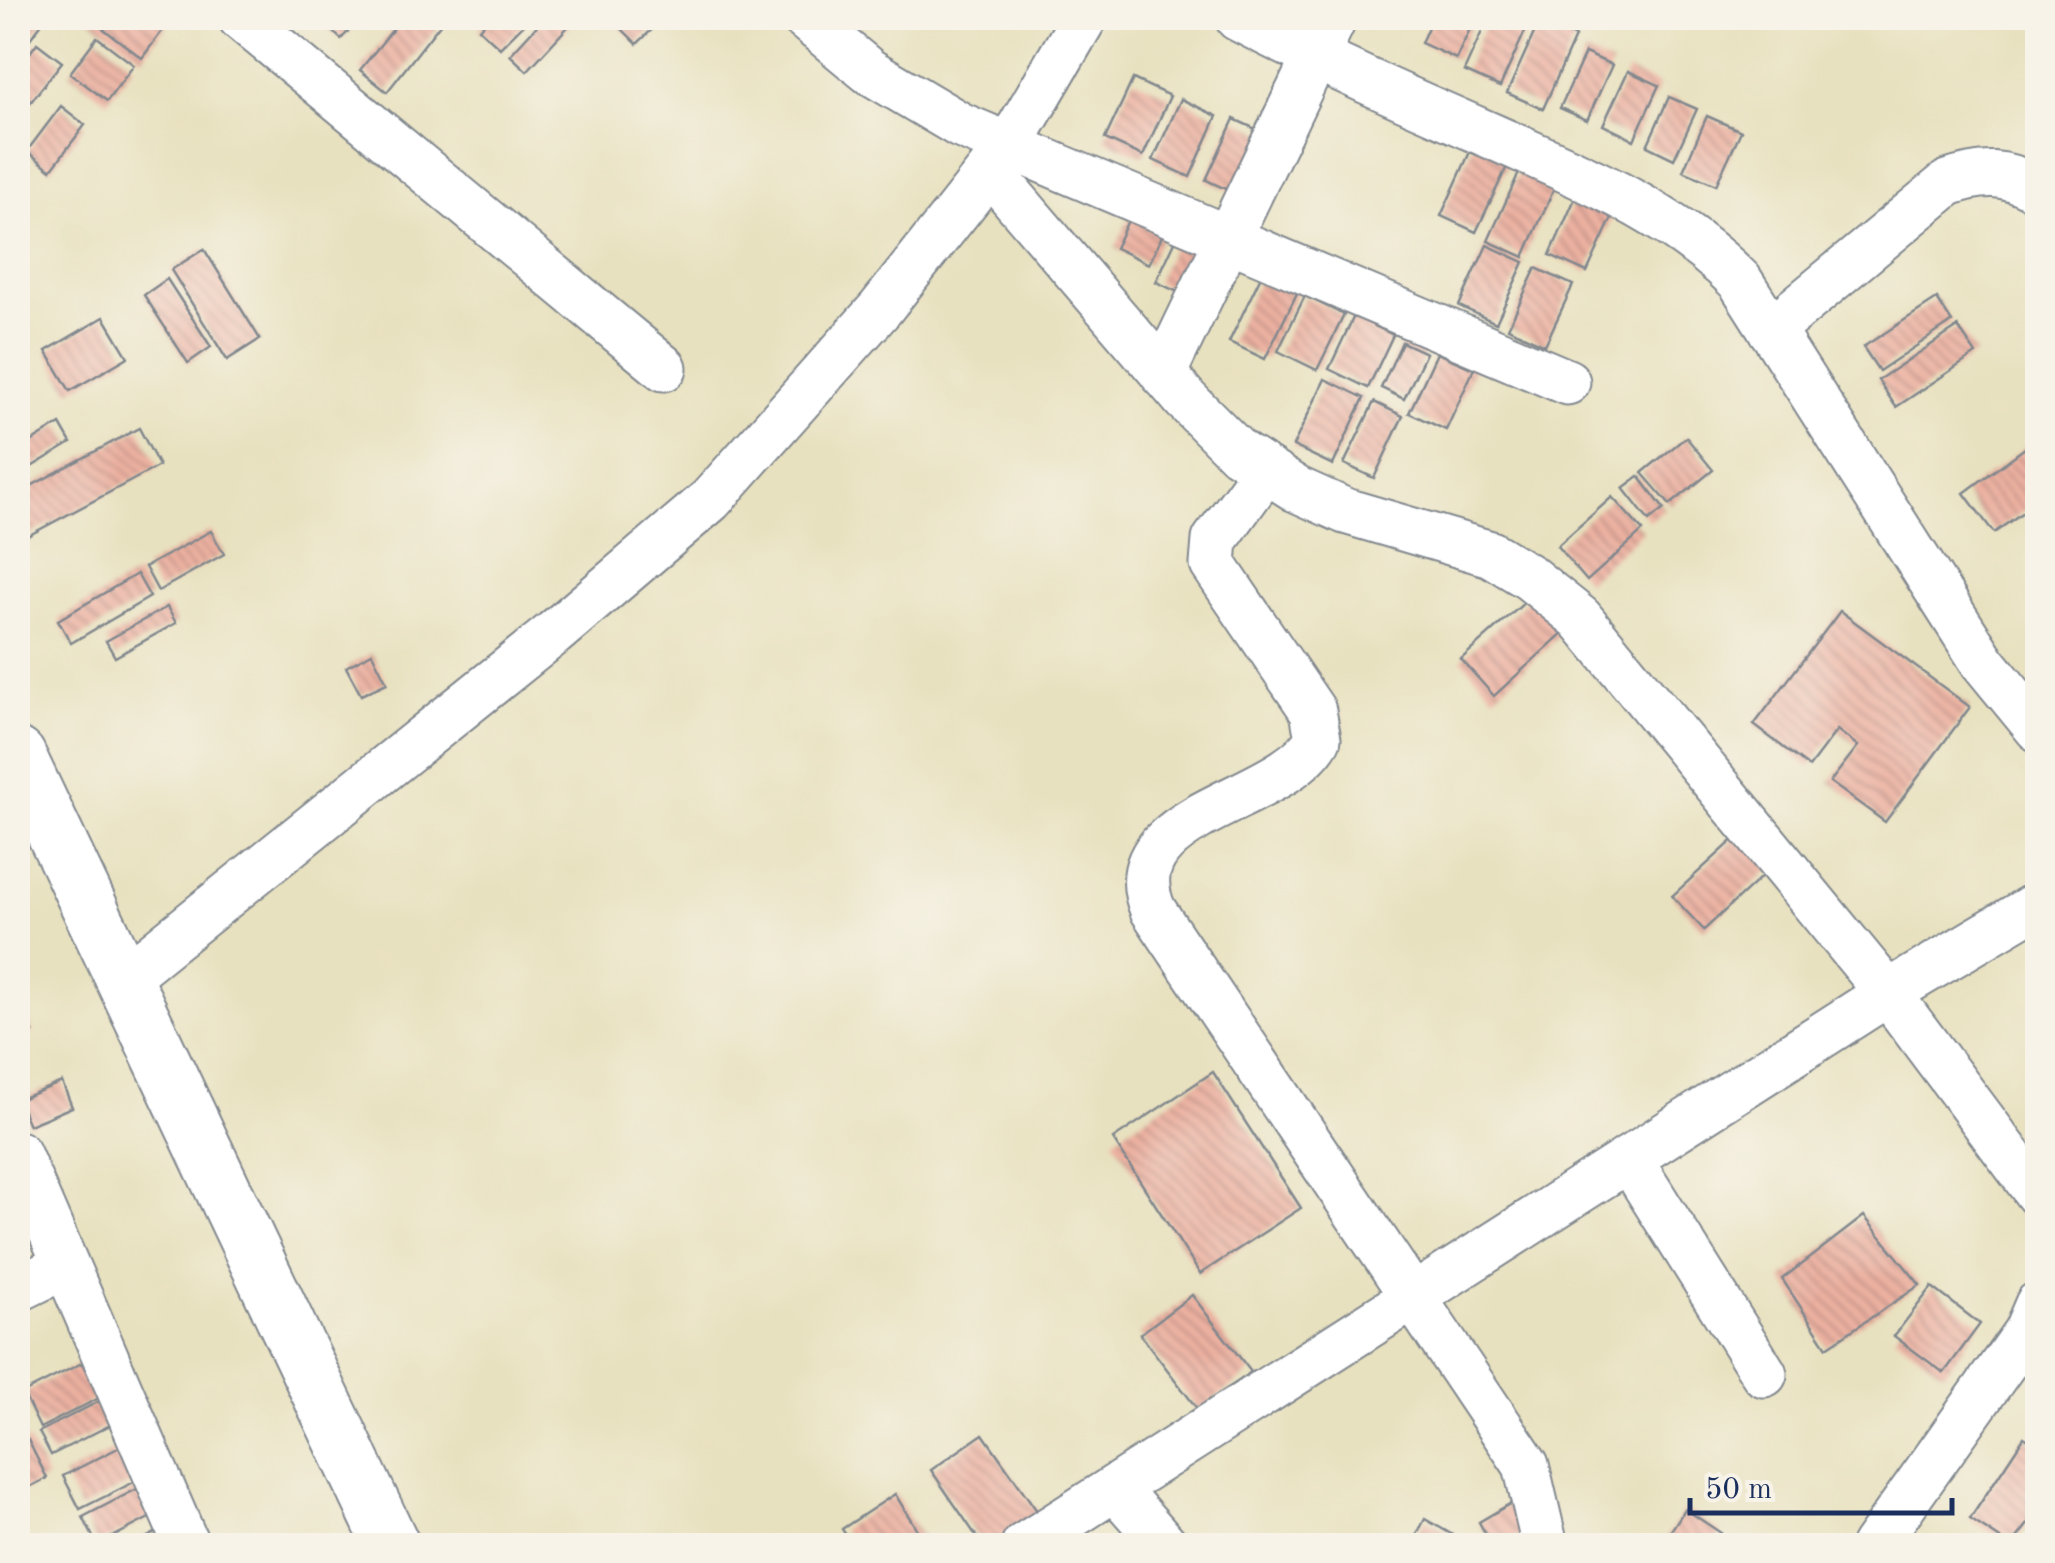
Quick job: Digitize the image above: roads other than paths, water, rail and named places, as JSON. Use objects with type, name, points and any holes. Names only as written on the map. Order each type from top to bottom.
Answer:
[{"type":"main road","points":[[19,764],[392,1546]]},
{"type":"street","points":[[241,18],[664,368]]},
{"type":"street","points":[[805,18],[870,72],[960,124],[1000,159],[1163,374],[1238,452],[1345,512],[1491,554],[1530,578],[1580,618],[1888,993],[2038,1194]]},
{"type":"street","points":[[1238,18],[1315,58],[1621,194],[1670,220],[1704,245],[1740,281],[1984,662],[2038,729]]},
{"type":"street","points":[[1163,374],[1334,18]]},
{"type":"street","points":[[123,979],[554,633],[710,500],[881,308],[1000,159],[1068,24]]},
{"type":"street","points":[[1000,159],[1228,242],[1567,382]]},
{"type":"street","points":[[1771,330],[1948,183],[1977,173],[2006,173],[2038,190]]},
{"type":"street","points":[[1266,470],[1215,540],[1213,564],[1313,711],[1318,740],[1299,762],[1158,846],[1145,876],[1145,892],[1153,910],[1526,1466],[1545,1546]]},
{"type":"street","points":[[1024,1546],[1888,993],[2038,904]]},
{"type":"street","points":[[18,1154],[63,1267],[187,1546]]},
{"type":"street","points":[[1629,1158],[1764,1374]]},
{"type":"street","points":[[18,1289],[63,1267]]},
{"type":"street","points":[[1893,1540],[2026,1332],[2038,1304]]},
{"type":"street","points":[[1114,1488],[1166,1546]]}]
